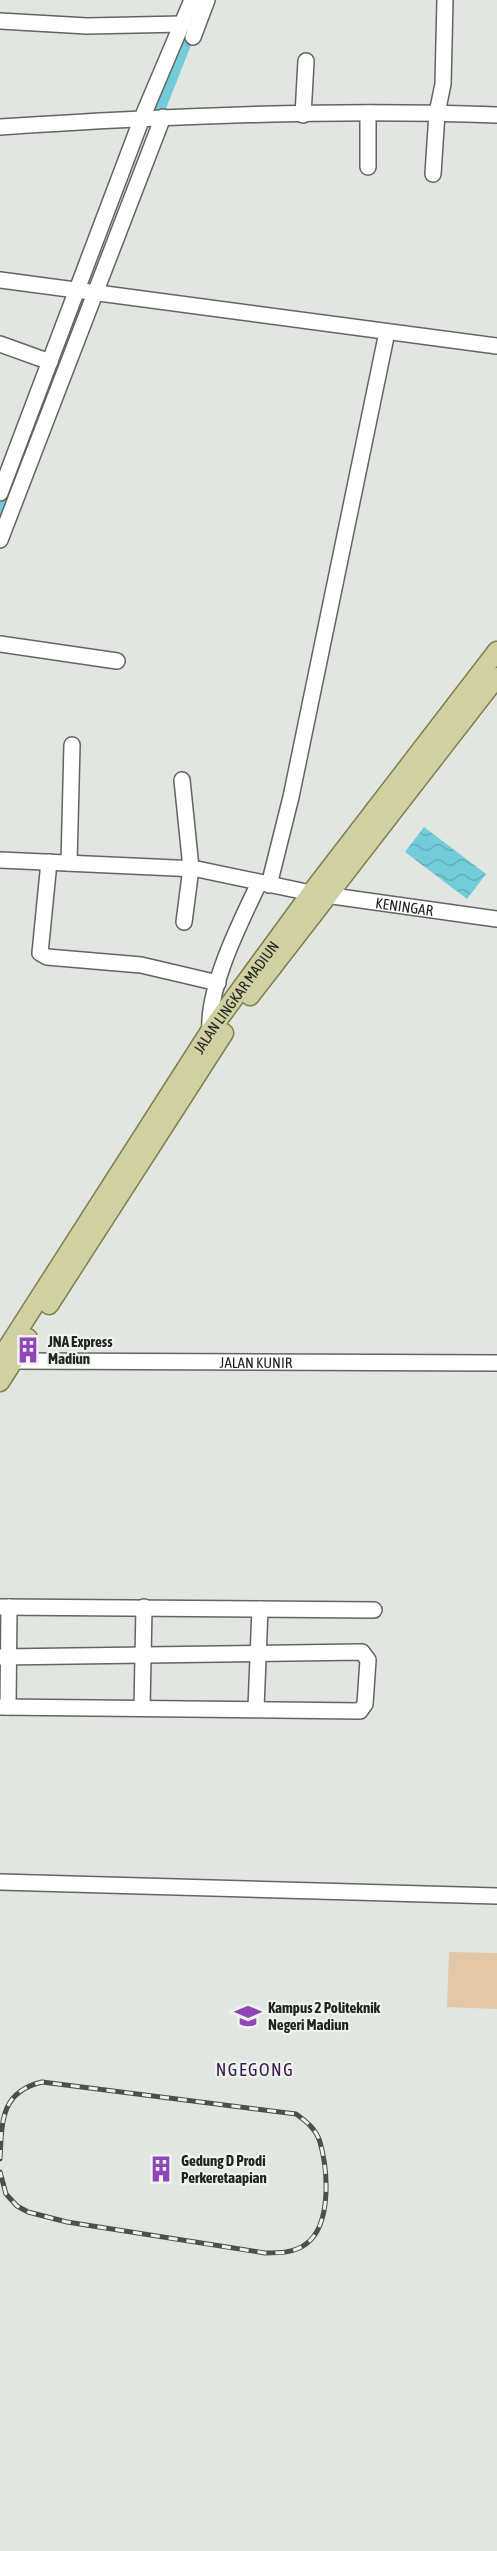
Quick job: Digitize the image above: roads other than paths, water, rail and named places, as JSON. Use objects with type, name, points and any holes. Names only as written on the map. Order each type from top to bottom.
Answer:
[{"type":"main road","name":"JALAN LINGKAR MADIUN","points":[[0,1382],[7,1360],[215,1035],[319,894],[448,728],[497,651]]},
{"type":"main road","name":"JALAN LINGKAR MADIUN","points":[[448,728],[497,676]]},
{"type":"street","points":[[0,540],[86,290],[153,117],[192,0]]},
{"type":"street","points":[[193,37],[207,0]]},
{"type":"street","points":[[433,174],[437,113],[443,84],[445,0]]},
{"type":"street","points":[[0,21],[87,26],[183,24]]},
{"type":"street","points":[[303,115],[306,61]]},
{"type":"street","points":[[368,113],[368,167]]},
{"type":"street","points":[[0,127],[153,117],[368,113],[497,115]]},
{"type":"street","points":[[0,280],[497,346]]},
{"type":"street","points":[[0,493],[50,362],[86,290]]},
{"type":"street","points":[[215,1035],[210,1009],[218,982],[243,915],[264,884],[298,763],[387,332]]},
{"type":"street","points":[[0,344],[50,362]]},
{"type":"street","points":[[0,644],[117,661]]},
{"type":"street","points":[[69,863],[72,745]]},
{"type":"street","points":[[182,780],[190,868],[184,922]]},
{"type":"street","name":"KENINGAR","points":[[0,860],[190,868],[319,894],[497,919]]},
{"type":"street","points":[[49,862],[40,953],[46,957],[141,965],[218,982]]},
{"type":"street","name":"JALAN KUNIR","points":[[7,1360],[497,1363]]},
{"type":"street","points":[[4,1657],[362,1652],[368,1660],[365,1704],[360,1711],[256,1708],[4,1707],[4,1657],[5,1607],[374,1610]]},
{"type":"street","points":[[142,1707],[144,1607]]},
{"type":"street","points":[[256,1708],[260,1608]]},
{"type":"street","points":[[0,1882],[497,1896]]},
{"type":"water","points":[[424,827],[486,874],[467,899],[405,852]]},
{"type":"waterway","points":[[155,123],[192,29]]},
{"type":"waterway","points":[[0,514],[85,299]]},
{"type":"railway","points":[[0,2159],[6,2110],[18,2093],[42,2082],[296,2114],[313,2129],[320,2142],[325,2167],[326,2196],[320,2224],[306,2244],[291,2251],[265,2253],[67,2222],[28,2212],[17,2206],[6,2194],[0,2172]]},
{"type":"place","name":"JNA Express Madiun","points":[[28,1350]]},
{"type":"place","name":"Kampus 2 Politeknik Negeri Madiun","points":[[248,2016]]},
{"type":"place","name":"Gedung D Prodi Perkeretaapian","points":[[161,2169]]},
{"type":"district","name":"NGEGONG","points":[[255,2069]]}]
